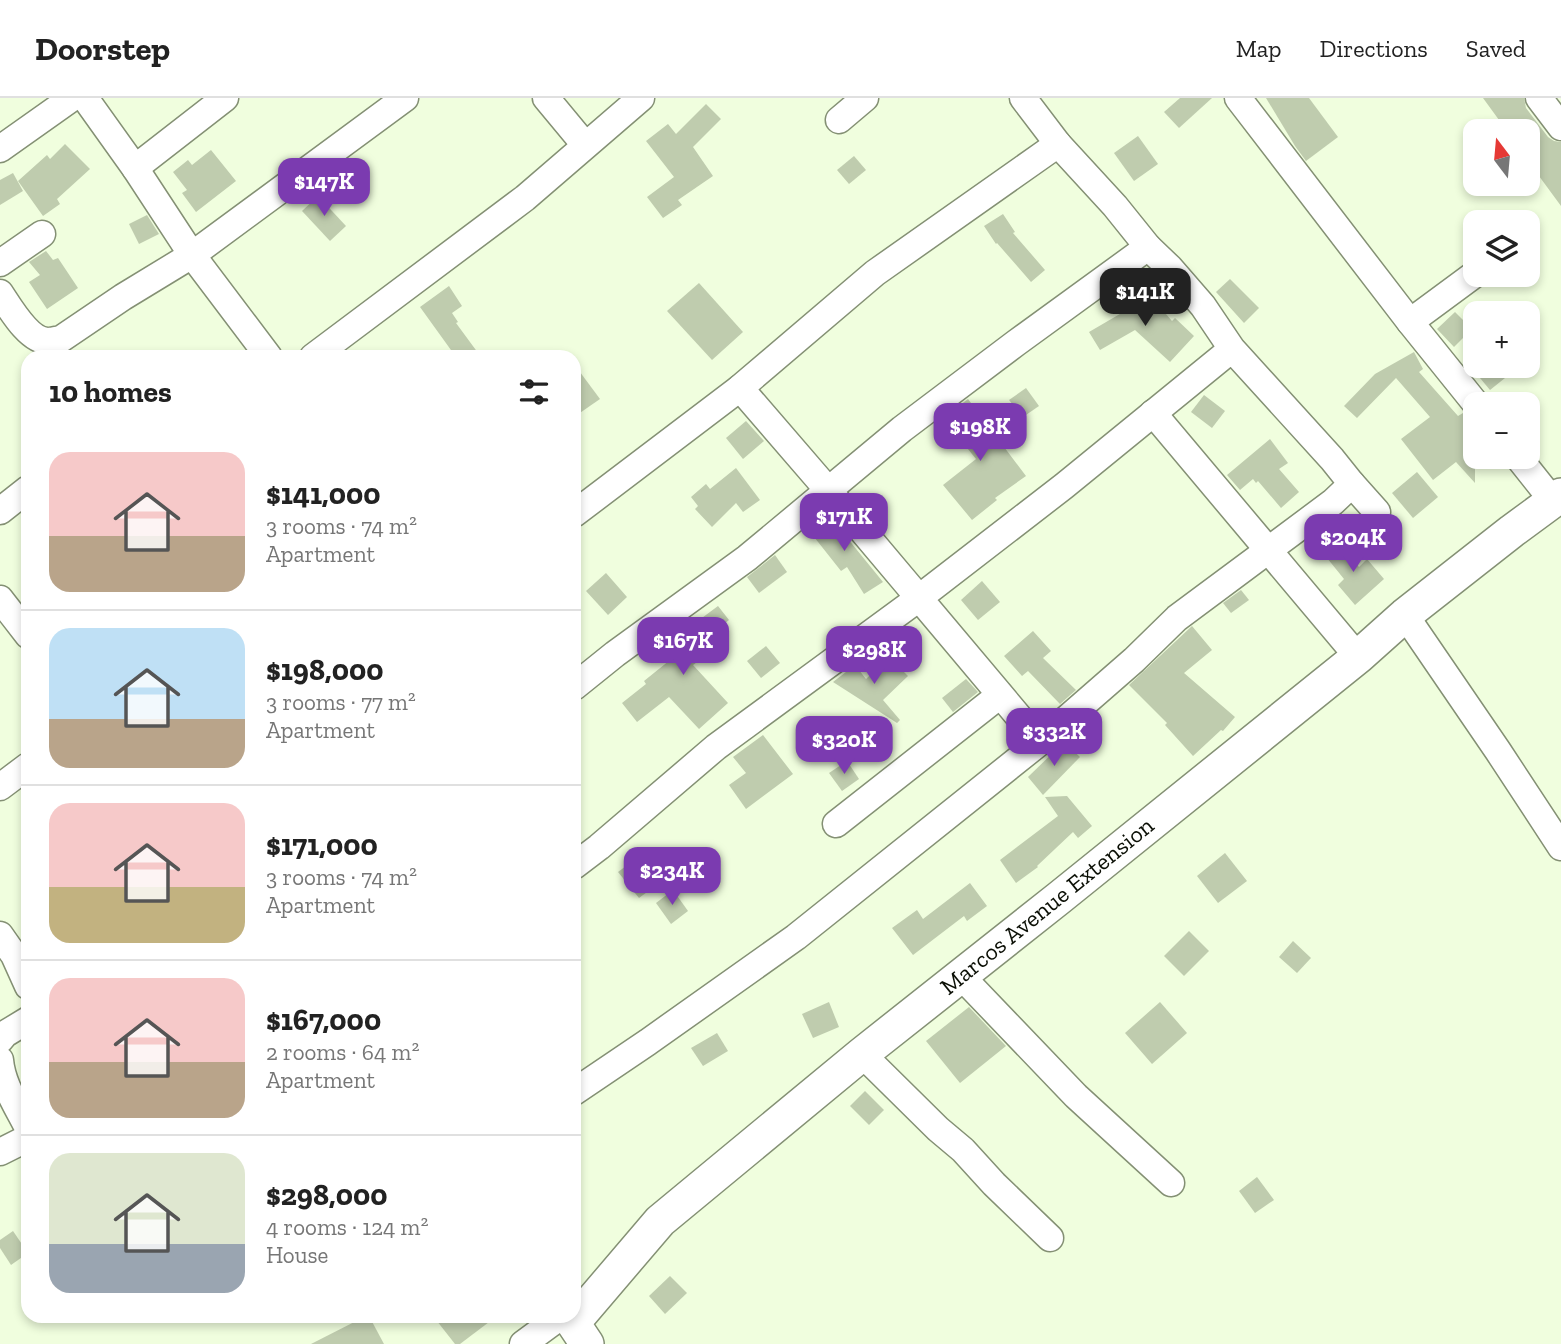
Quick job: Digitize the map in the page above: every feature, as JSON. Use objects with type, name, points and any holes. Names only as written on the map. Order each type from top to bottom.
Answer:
[{"type":"street","points":[[0,149],[72,98]]},
{"type":"street","points":[[85,98],[192,255],[265,350]]},
{"type":"street","points":[[135,168],[225,98]]},
{"type":"street","points":[[0,293],[26,329],[39,340],[61,339],[192,255],[405,98]]},
{"type":"street","points":[[546,98],[585,145]]},
{"type":"street","points":[[322,350],[525,198],[641,98]]},
{"type":"street","points":[[839,120],[865,98]]},
{"type":"street","points":[[1023,98],[1058,144],[1203,306],[1232,349],[1377,512]]},
{"type":"street","points":[[1238,98],[1466,392]]},
{"type":"street","points":[[1539,98],[1561,127]]},
{"type":"street","points":[[581,509],[740,388],[875,273],[1058,144]]},
{"type":"street","points":[[0,263],[42,234]]},
{"type":"street","points":[[581,681],[615,653],[747,558],[912,421],[1148,247]]},
{"type":"street","points":[[1410,322],[1463,283]]},
{"type":"street","points":[[581,861],[716,747],[919,598],[1065,486],[1232,349]]},
{"type":"street","points":[[740,388],[1040,743]]},
{"type":"street","points":[[1153,413],[1358,657]]},
{"type":"street","points":[[1529,469],[1557,498]]},
{"type":"street","points":[[581,1087],[796,937],[1040,743],[1177,618],[1333,502],[1352,484]]},
{"type":"street","points":[[0,511],[21,494]]},
{"type":"street","name":"Marcos Avenue Extension","points":[[581,1313],[660,1221],[862,1054],[1358,657],[1405,615],[1557,498]]},
{"type":"street","points":[[2,606],[21,627]]},
{"type":"street","points":[[1405,615],[1561,847]]},
{"type":"street","points":[[836,824],[1000,695]]},
{"type":"street","points":[[0,787],[21,771]]},
{"type":"street","points":[[0,935],[21,970]]},
{"type":"street","points":[[961,976],[1076,1096],[1171,1183]]},
{"type":"street","points":[[0,1040],[21,1024]]},
{"type":"street","points":[[862,1054],[1050,1238]]},
{"type":"street","points":[[0,1060],[5,1083],[21,1114]]},
{"type":"street","points":[[0,1152],[21,1142]]},
{"type":"street","points":[[523,1344],[571,1325]]},
{"type":"building","points":[[1180,98],[1212,98],[1179,128],[1164,112]]},
{"type":"building","points":[[1266,98],[1309,98],[1338,137],[1306,161]]},
{"type":"building","points":[[1483,98],[1524,98],[1526,108],[1534,119],[1498,119]]},
{"type":"building","points":[[706,104],[721,119],[693,147],[713,176],[678,200],[682,205],[663,218],[647,197],[674,177],[646,141],[668,124],[676,134]]},
{"type":"building","points":[[1540,126],[1548,137],[1561,142],[1561,206],[1540,177]]},
{"type":"building","points":[[1138,136],[1158,164],[1134,181],[1114,153]]},
{"type":"building","points":[[65,144],[90,169],[57,199],[60,204],[43,216],[18,181],[47,155],[50,159]]},
{"type":"building","points":[[211,150],[236,181],[196,212],[182,193],[187,190],[173,172],[188,160],[192,165]]},
{"type":"building","points":[[854,156],[866,170],[849,184],[837,170]]},
{"type":"building","points":[[13,173],[23,191],[0,205],[0,180]]},
{"type":"building","points":[[318,196],[346,226],[330,241],[302,211]]},
{"type":"building","points":[[1003,214],[1015,232],[1013,233],[1045,270],[1031,282],[996,244],[984,226]]},
{"type":"building","points":[[147,215],[159,234],[139,244],[129,224]]},
{"type":"building","points":[[46,251],[53,260],[58,258],[78,288],[47,309],[29,282],[40,275],[29,262]]},
{"type":"building","points":[[1230,279],[1259,308],[1244,323],[1216,292]]},
{"type":"building","points":[[699,283],[743,332],[712,360],[667,311]]},
{"type":"building","points":[[449,286],[462,306],[452,313],[458,322],[456,323],[476,350],[451,350],[420,307]]},
{"type":"building","points":[[1147,292],[1172,321],[1175,318],[1194,336],[1170,362],[1135,330],[1100,350],[1089,332],[1125,311]]},
{"type":"building","points":[[1455,312],[1463,320],[1463,338],[1454,347],[1437,329]]},
{"type":"building","points":[[1414,352],[1423,369],[1419,372],[1458,416],[1463,413],[1463,469],[1475,469],[1475,483],[1456,462],[1433,480],[1401,439],[1430,417],[1396,378],[1357,418],[1344,406],[1375,374]]},
{"type":"building","points":[[581,373],[600,399],[581,412]]},
{"type":"building","points":[[1480,378],[1505,378],[1490,390]]},
{"type":"building","points":[[1026,388],[1039,406],[1023,417],[1009,400]]},
{"type":"building","points":[[1204,395],[1225,411],[1212,428],[1191,412]]},
{"type":"building","points":[[968,399],[1026,476],[995,498],[997,500],[972,520],[943,485],[976,459],[943,418]]},
{"type":"building","points":[[746,421],[764,441],[743,459],[726,438]]},
{"type":"building","points":[[1270,439],[1288,463],[1279,469],[1299,492],[1281,508],[1258,481],[1256,483],[1253,479],[1240,490],[1227,475]]},
{"type":"building","points":[[736,468],[760,500],[743,512],[736,503],[712,527],[695,509],[698,506],[691,497],[706,484],[710,489]]},
{"type":"building","points":[[1417,472],[1438,497],[1413,518],[1392,493]]},
{"type":"building","points":[[826,512],[883,582],[864,594],[847,567],[841,571],[807,528]]},
{"type":"building","points":[[1337,541],[1359,567],[1367,559],[1384,579],[1355,605],[1338,585],[1344,579],[1323,553]]},
{"type":"building","points":[[775,555],[787,572],[759,593],[747,577]]},
{"type":"building","points":[[606,573],[627,597],[608,615],[586,591]]},
{"type":"building","points":[[982,581],[1000,602],[978,620],[961,600]]},
{"type":"building","points":[[1241,590],[1249,600],[1231,613],[1223,603]]},
{"type":"building","points":[[718,606],[729,620],[699,644],[707,655],[693,665],[728,703],[699,729],[669,697],[637,722],[622,703],[675,656],[667,644]]},
{"type":"building","points":[[1192,626],[1212,650],[1184,673],[1235,717],[1193,756],[1165,725],[1167,723],[1129,685]]},
{"type":"building","points":[[1033,631],[1051,651],[1043,658],[1076,690],[1060,704],[1028,671],[1022,676],[1004,656]]},
{"type":"building","points":[[766,646],[780,663],[761,678],[747,661]]},
{"type":"building","points":[[889,657],[908,676],[883,700],[900,720],[897,723],[833,682],[855,665],[866,679]]},
{"type":"building","points":[[966,679],[978,692],[953,712],[942,698]]},
{"type":"building","points":[[763,735],[793,774],[746,809],[729,785],[746,773],[733,757]]},
{"type":"building","points":[[1064,742],[1080,757],[1043,795],[1028,777]]},
{"type":"building","points":[[847,761],[859,779],[842,791],[829,773]]},
{"type":"building","points":[[1067,796],[1092,826],[1078,838],[1073,832],[1038,867],[1016,883],[1000,860],[1058,816],[1045,797]]},
{"type":"building","points":[[1225,853],[1247,881],[1218,903],[1197,876]]},
{"type":"building","points":[[638,857],[658,884],[639,898],[618,872]]},
{"type":"building","points":[[970,883],[987,906],[967,921],[964,916],[913,955],[892,928],[917,910],[923,919]]},
{"type":"building","points":[[673,890],[688,911],[671,924],[656,903]]},
{"type":"building","points":[[1189,931],[1209,951],[1184,976],[1164,956]]},
{"type":"building","points":[[1293,941],[1311,958],[1297,973],[1279,957]]},
{"type":"building","points":[[829,1002],[839,1027],[813,1038],[802,1014]]},
{"type":"building","points":[[1160,1002],[1187,1033],[1152,1064],[1125,1033]]},
{"type":"building","points":[[969,1007],[1006,1046],[960,1083],[926,1041]]},
{"type":"building","points":[[717,1033],[728,1051],[703,1066],[691,1048]]},
{"type":"building","points":[[865,1091],[884,1110],[869,1125],[850,1106]]},
{"type":"building","points":[[1257,1177],[1274,1200],[1255,1213],[1239,1191]]},
{"type":"building","points":[[13,1231],[21,1243],[21,1258],[11,1265],[0,1248],[0,1240]]},
{"type":"building","points":[[670,1276],[687,1293],[665,1314],[649,1296]]},
{"type":"building","points":[[352,1323],[373,1323],[384,1344],[311,1344]]},
{"type":"building","points":[[438,1323],[488,1323],[460,1344],[455,1344]]}]
